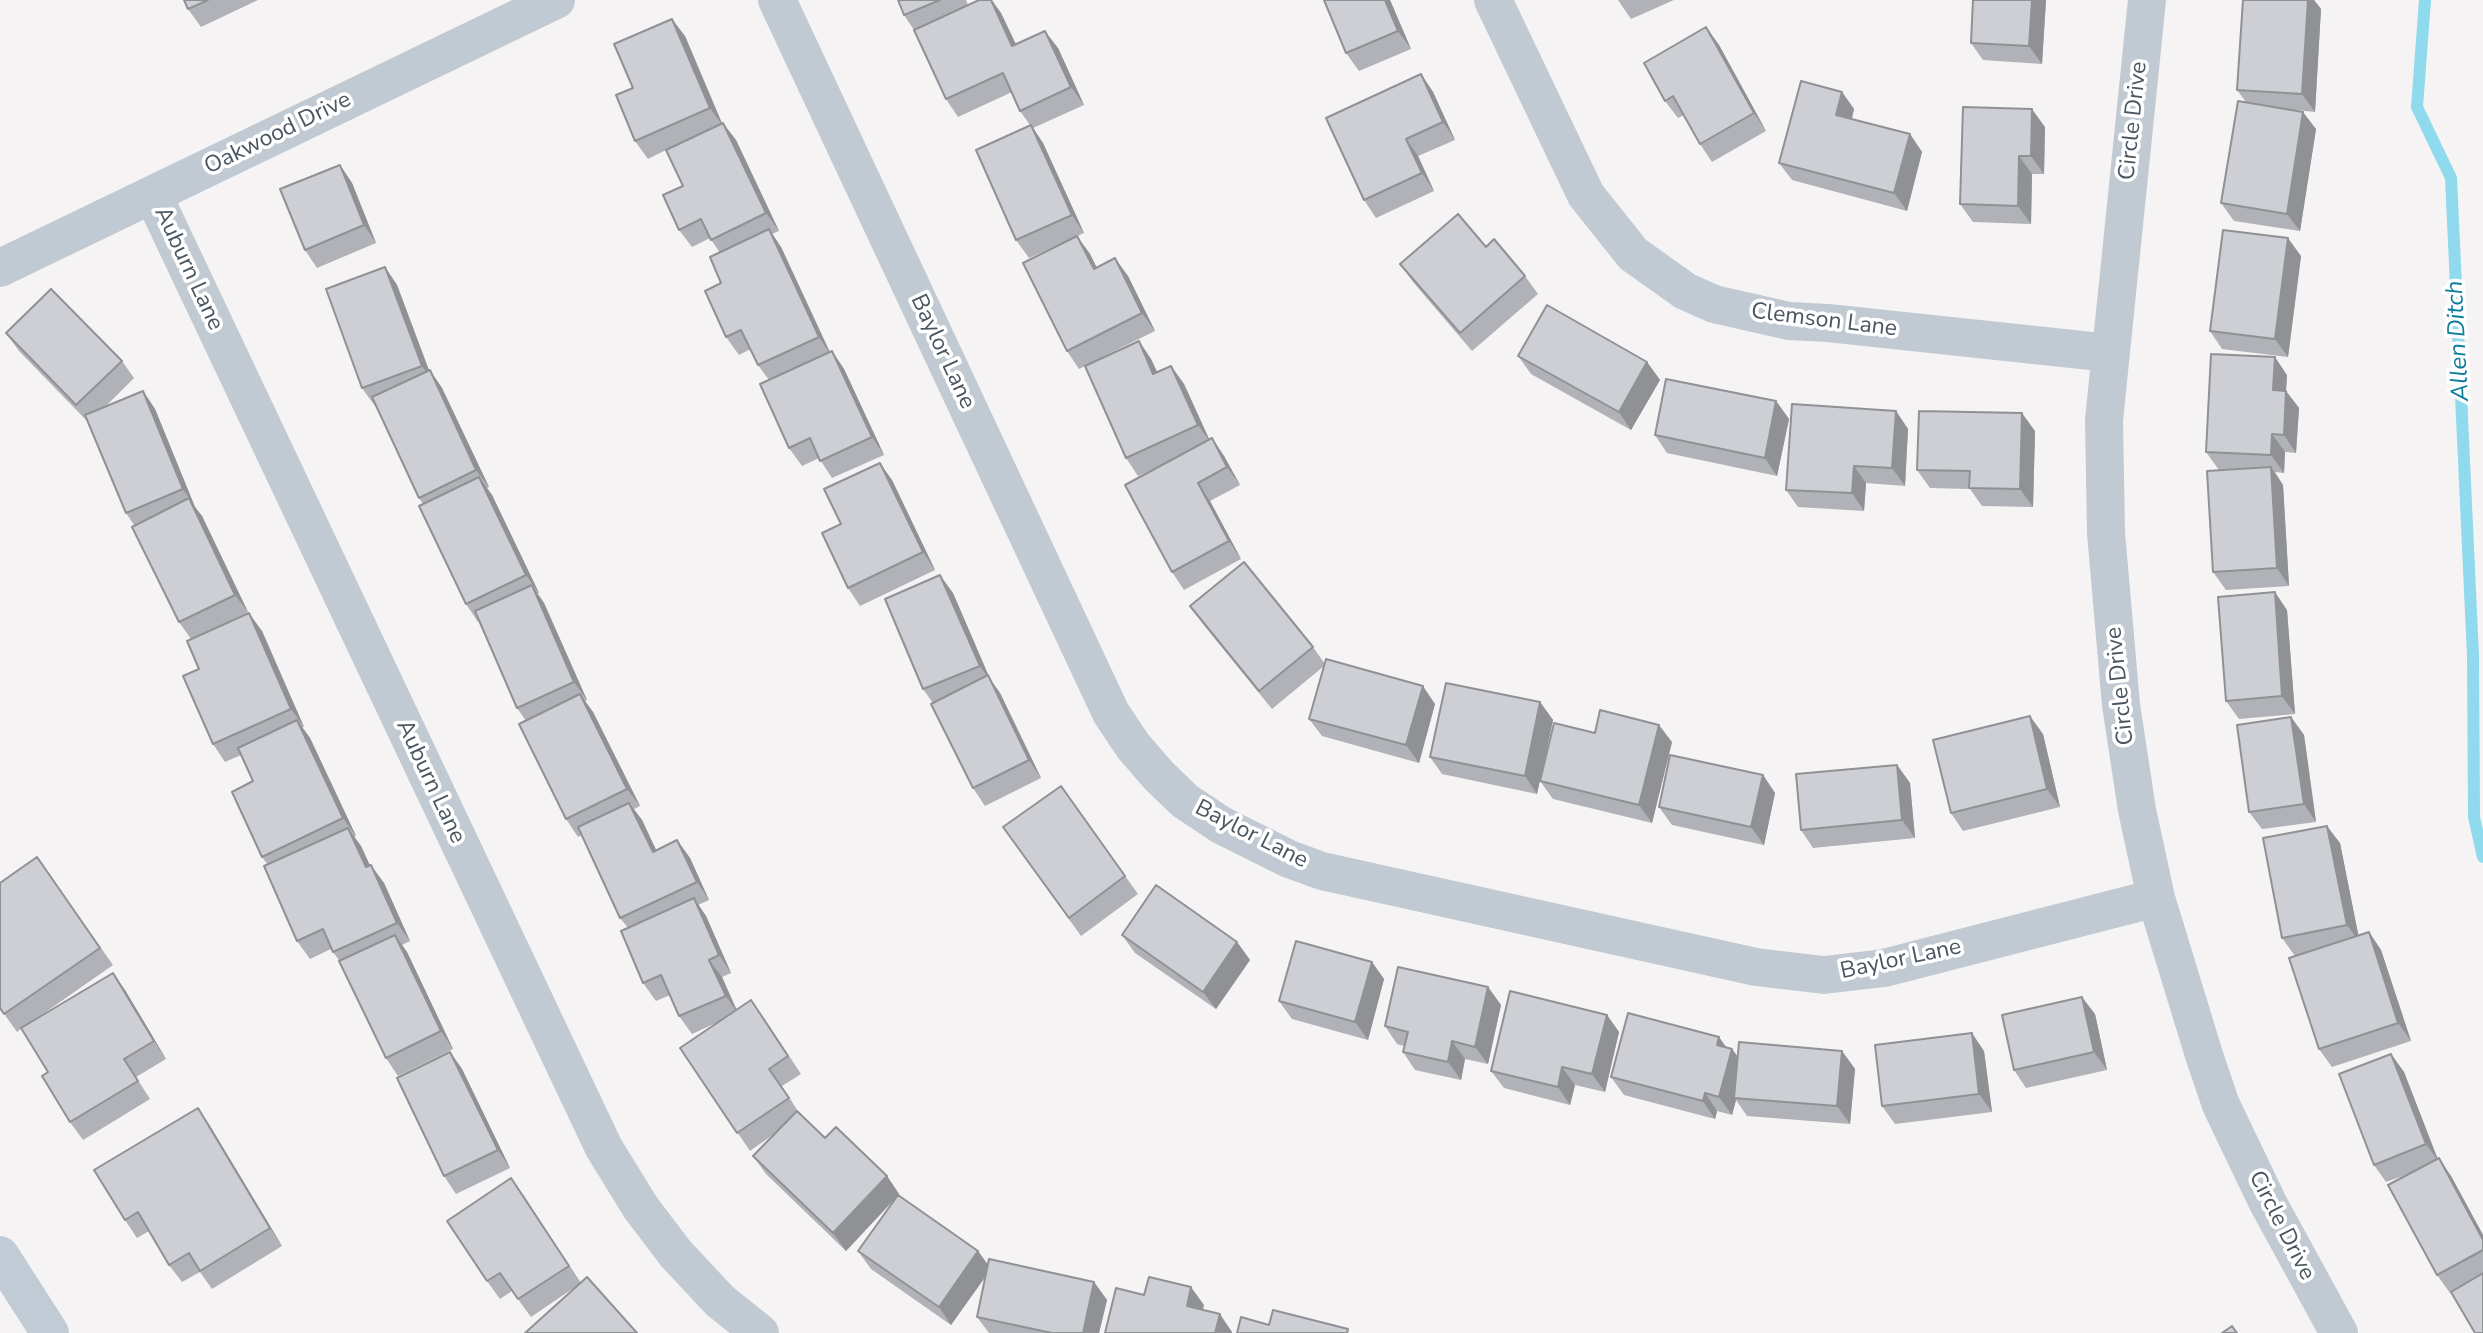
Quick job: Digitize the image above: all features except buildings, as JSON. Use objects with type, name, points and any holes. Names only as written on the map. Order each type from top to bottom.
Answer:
[{"type":"street","name":"Oakwood Drive","points":[[0,268],[556,0]]},
{"type":"street","name":"Baylor Lane","points":[[777,0],[1111,713],[1133,746],[1159,776],[1185,801],[1221,825],[1289,859],[1322,871],[1756,967],[1824,975],[1884,968],[2156,898]]},
{"type":"street","name":"Clemson Lane","points":[[1493,0],[1586,195],[1633,254],[1685,291],[1714,304],[1789,321],[2110,353]]},
{"type":"street","name":"Circle Drive","points":[[2147,0],[2104,420],[2106,533],[2121,705],[2137,810],[2156,898],[2221,1105],[2268,1203],[2339,1333]]},
{"type":"street","name":"Auburn Lane","points":[[153,195],[604,1149],[641,1209],[676,1254],[720,1301],[760,1333]]},
{"type":"street","points":[[0,1255],[50,1333]]},
{"type":"waterway","name":"Allen Ditch","points":[[2425,0],[2417,107],[2451,178],[2473,656],[2474,817],[2483,857]]}]
